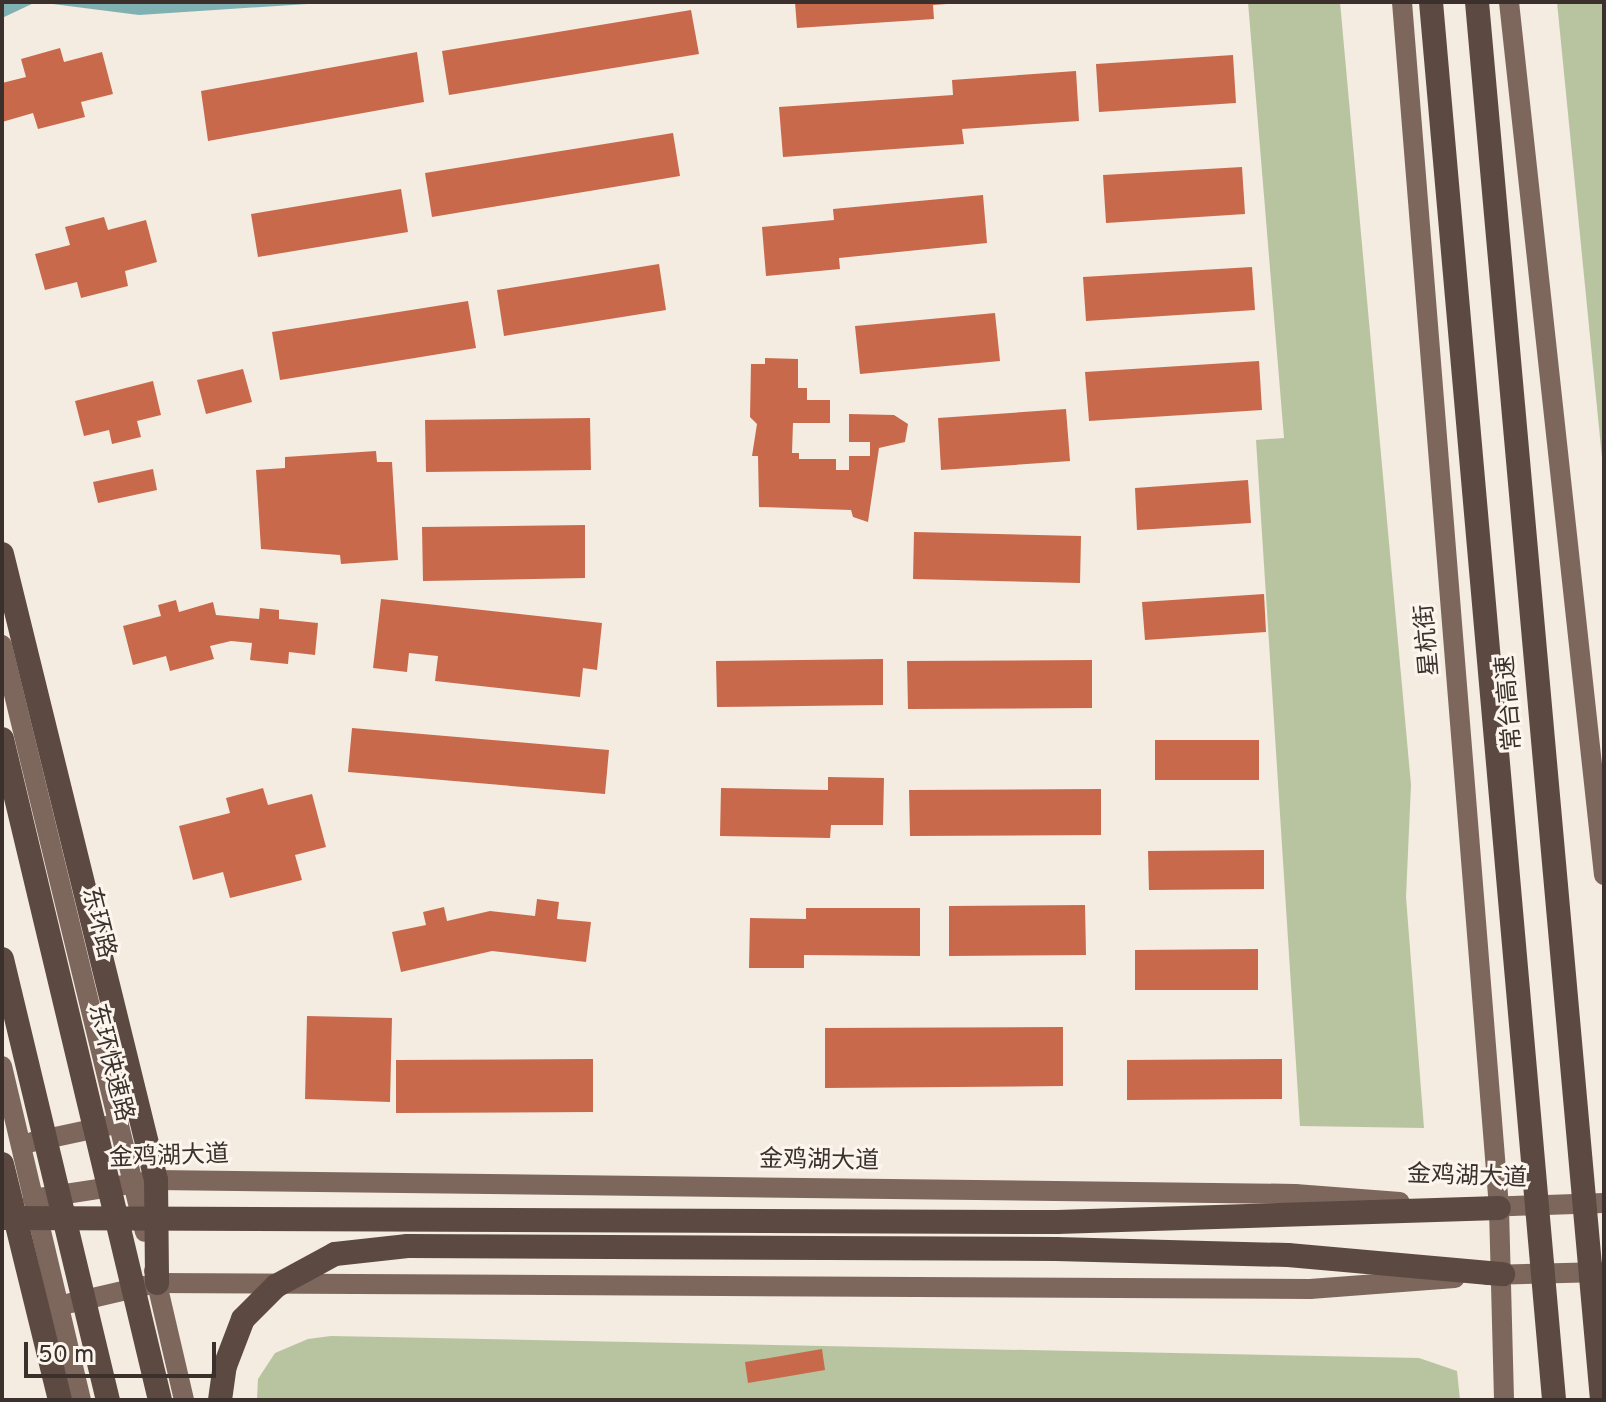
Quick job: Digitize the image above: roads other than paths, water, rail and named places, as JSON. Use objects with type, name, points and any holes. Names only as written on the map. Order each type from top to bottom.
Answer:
[{"type":"highway","name":"常台高速","points":[[1431,2],[1554,1400]]},
{"type":"highway","name":"常台高速","points":[[1477,2],[1602,1400]]},
{"type":"highway","points":[[2,554],[144,1180],[157,1283]]},
{"type":"highway","name":"东环快速路","points":[[2,739],[160,1400]]},
{"type":"highway","points":[[2,959],[108,1400]]},
{"type":"highway","points":[[2,1164],[60,1400]]},
{"type":"highway","points":[[2,1218],[1057,1222],[1499,1208]]},
{"type":"highway","points":[[220,1400],[232,1342],[255,1303],[312,1263],[366,1248],[1056,1249],[1288,1255],[1503,1274]]},
{"type":"main road","name":"星杭街","points":[[1402,2],[1499,1208],[1504,1400]]},
{"type":"main road","points":[[1509,2],[1604,875]]},
{"type":"main road","name":"东环路","points":[[2,645],[119,1124],[144,1180]]},
{"type":"main road","points":[[2,1066],[81,1400]]},
{"type":"main road","points":[[21,1144],[119,1124]]},
{"type":"main road","name":"金鸡湖大道","points":[[33,1199],[144,1180],[1295,1194],[1499,1208],[1604,1203]]},
{"type":"main road","points":[[58,1306],[157,1283],[1310,1289],[1503,1274],[1604,1272]]},
{"type":"main road","points":[[157,1283],[184,1400]]},
{"type":"water","points":[[2,2],[36,2],[2,18]]},
{"type":"water","points":[[37,2],[338,2],[139,15]]}]
